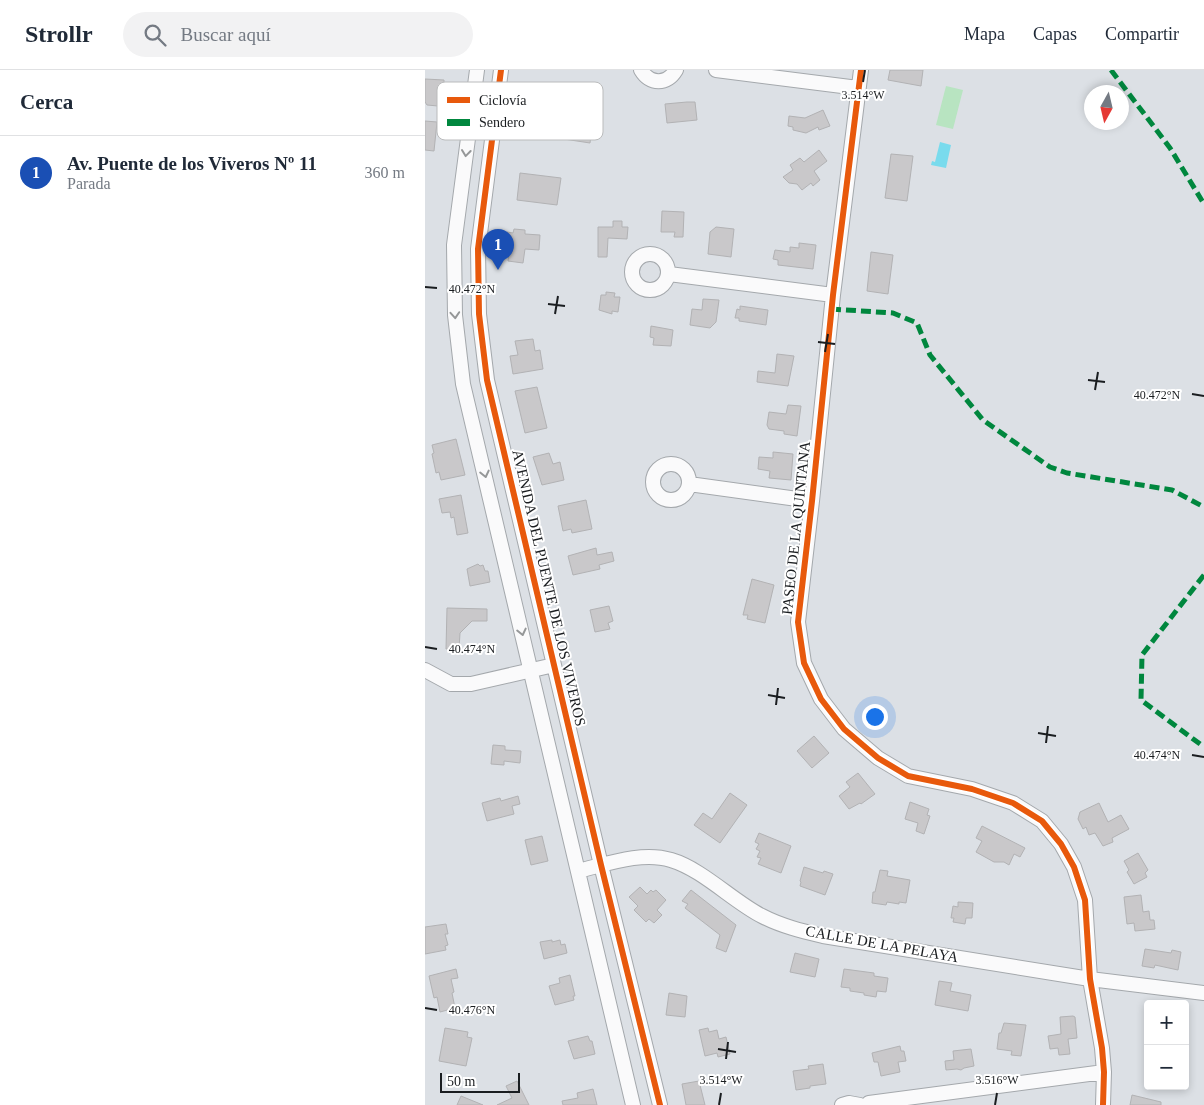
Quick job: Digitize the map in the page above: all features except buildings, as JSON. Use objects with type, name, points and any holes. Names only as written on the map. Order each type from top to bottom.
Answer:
[{"type":"street","points":[[641,70],[649,79],[661,82],[672,76],[676,70]]},
{"type":"street","points":[[716,70],[858,88]]},
{"type":"street","name":"PASEO DE LA QUINTANA","points":[[861,70],[833,295],[812,501],[797,622],[805,662],[821,699],[844,728],[878,758],[908,776],[972,789],[1013,803],[1042,821],[1061,844],[1074,867],[1085,900],[1090,978],[1102,1048],[1104,1072],[1103,1105]]},
{"type":"street","points":[[468,140],[454,245],[455,314],[463,384],[633,1105]]},
{"type":"street","name":"AVENIDA DEL PUENTE DE LOS VIVEROS","points":[[492,140],[478,249],[479,314],[487,380],[601,865],[660,1105]]},
{"type":"street","points":[[669,274],[833,295]]},
{"type":"street","points":[[472,421],[496,415]]},
{"type":"street","points":[[689,484],[812,501]]},
{"type":"street","points":[[425,670],[451,684],[471,684],[554,665]]},
{"type":"street","name":"CALLE DE LA PELAYA","points":[[578,871],[636,857],[671,860],[691,870],[761,916],[791,928],[823,936],[1090,978],[1204,993]]},
{"type":"street","points":[[868,1105],[869,1103],[1104,1072]]},
{"type":"street","points":[[842,1105],[849,1103],[860,1105]]},
{"type":"green space","points":[[946,86],[963,90],[953,129],[936,125]]},
{"type":"water","points":[[940,142],[951,145],[946,168],[931,165],[932,161],[935,162]]},
{"type":"marked path","points":[[1111,70],[1170,148],[1204,204]]},
{"type":"marked path","points":[[831,309],[893,313],[917,323],[930,355],[983,420],[1050,467],[1067,473],[1172,490],[1204,507]]},
{"type":"marked path","points":[[1204,575],[1142,655],[1141,700],[1204,747]]},
{"type":"cycle path","points":[[499,82],[501,70]]},
{"type":"cycle path","points":[[861,70],[833,295],[798,622],[804,663],[821,699],[844,729],[878,758],[908,776],[972,789],[1013,803],[1042,821],[1061,844],[1074,867],[1085,900],[1090,979],[1102,1048],[1104,1072],[1103,1105]]},
{"type":"cycle path","points":[[492,140],[478,249],[479,314],[487,380],[601,865],[660,1105]]},
{"type":"place","name":"Av. Puente de los Viveros Nº 11","points":[[498,270]]}]
